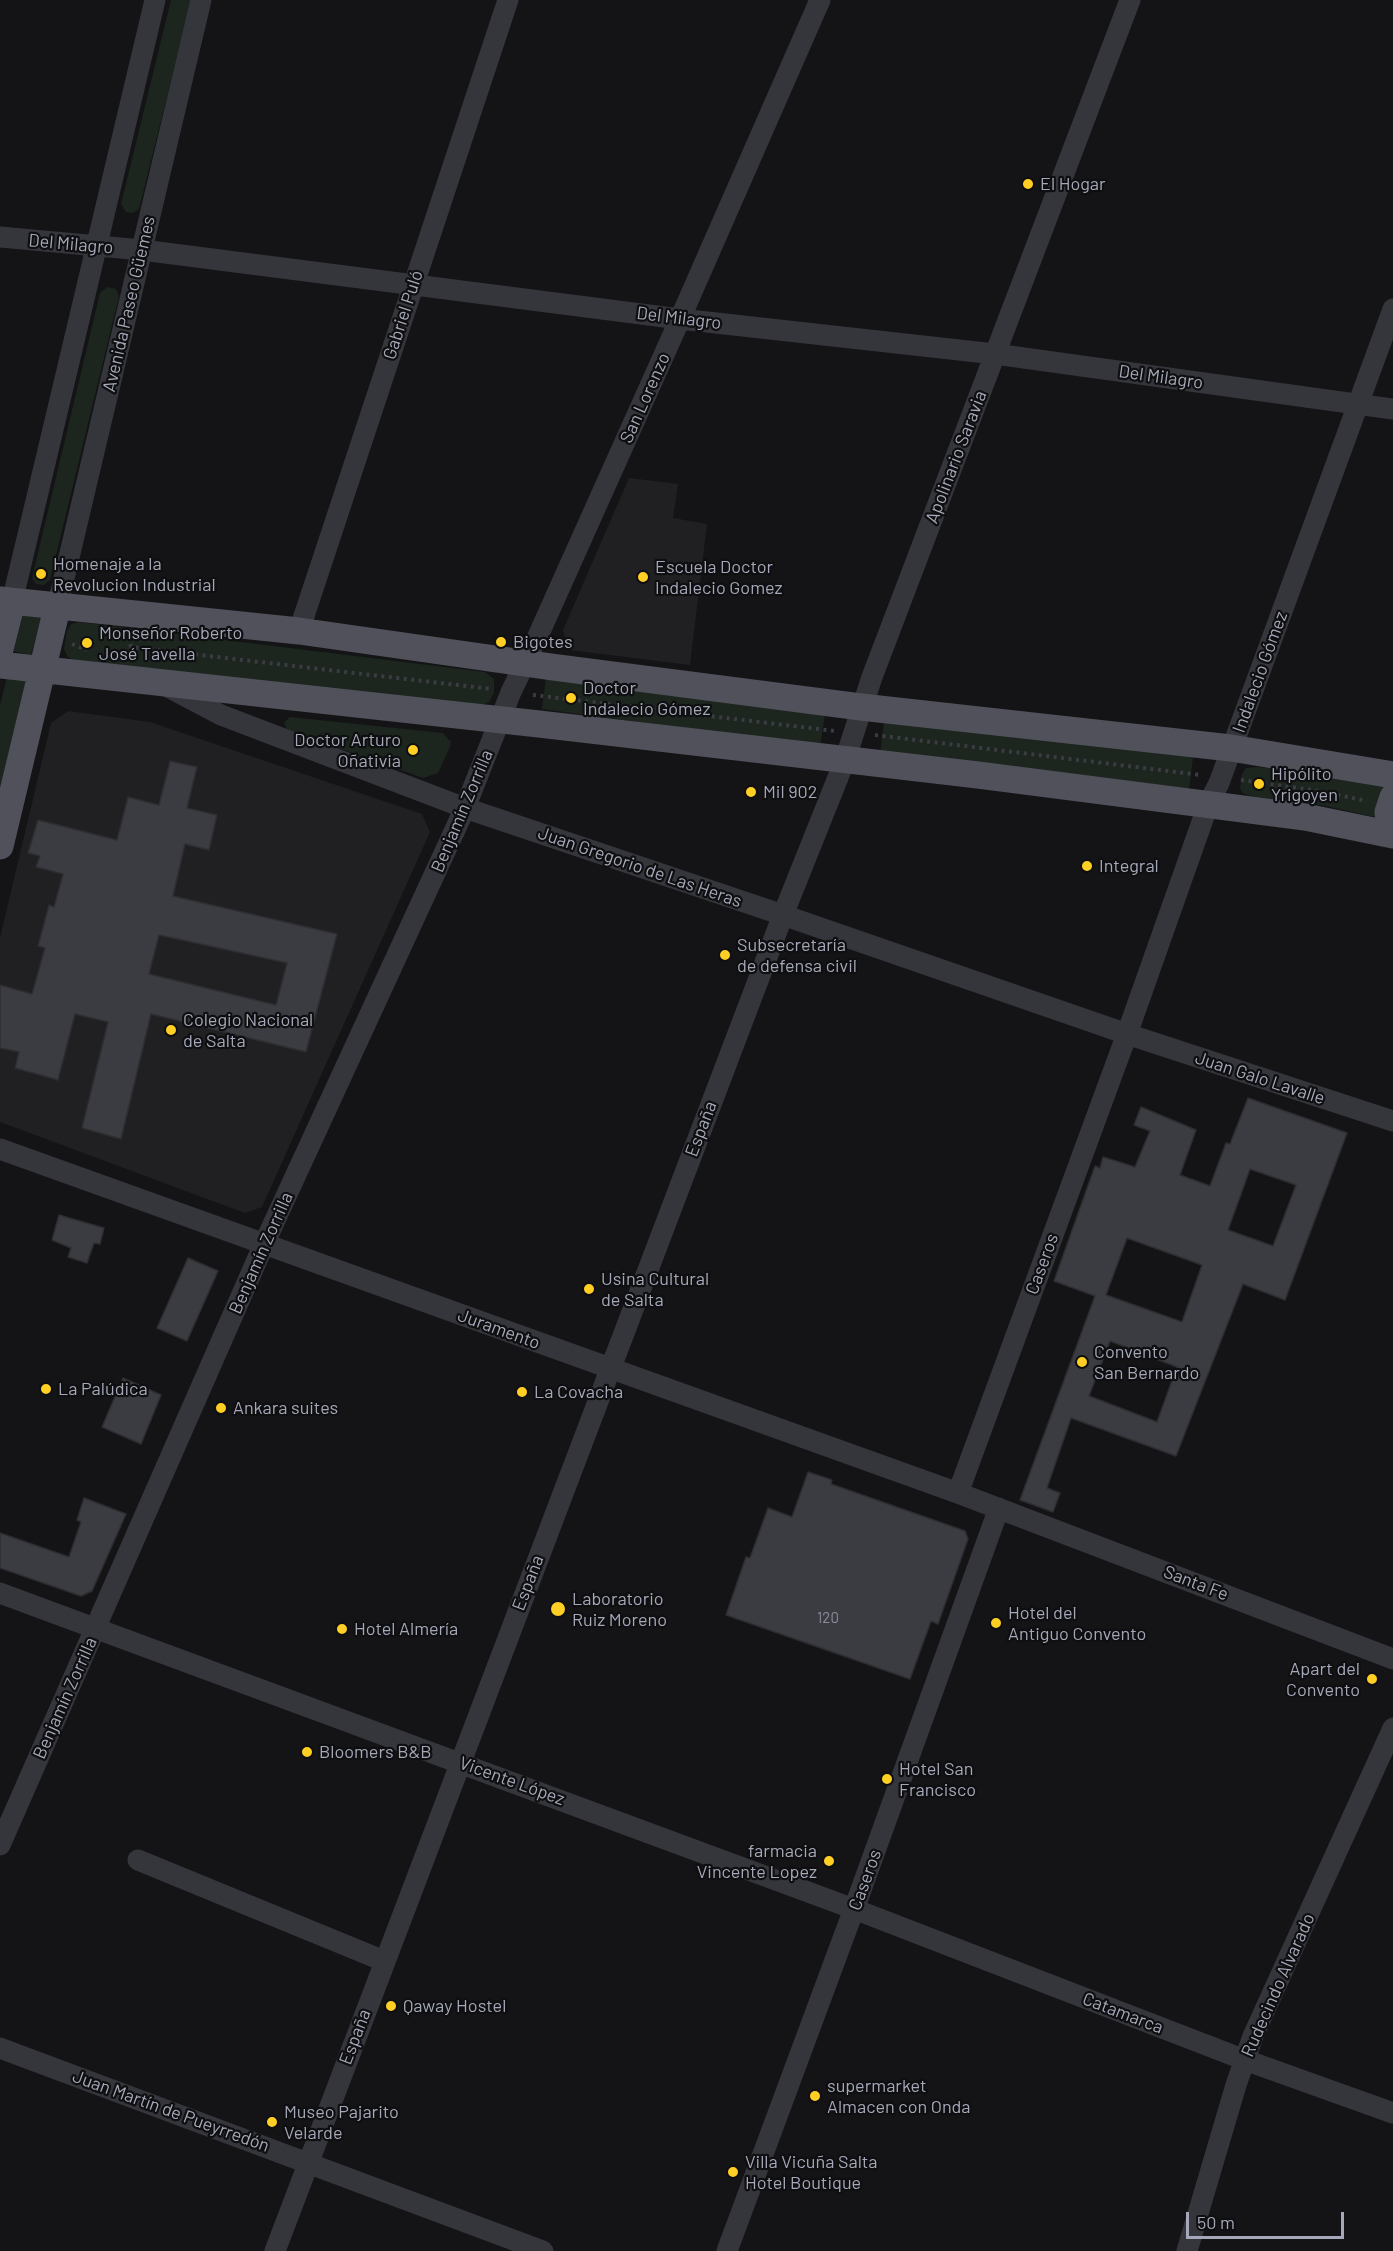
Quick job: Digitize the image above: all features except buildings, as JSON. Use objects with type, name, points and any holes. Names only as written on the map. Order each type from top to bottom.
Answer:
[{"type":"main road","points":[[0,649],[6,601],[299,631],[525,663],[858,719],[1231,748],[1393,775]]},
{"type":"main road","points":[[0,846],[57,608]]},
{"type":"main road","points":[[0,665],[845,760],[1305,817],[1393,836]]},
{"type":"street","points":[[6,601],[98,246],[155,0]]},
{"type":"street","name":"Avenida Paseo Güemes","points":[[57,608],[201,0]]},
{"type":"street","name":"Gabriel Puló","points":[[299,631],[508,0]]},
{"type":"street","name":"San Lorenzo","points":[[525,663],[820,0]]},
{"type":"street","name":"Apolinario Saravia","points":[[783,915],[845,760],[858,719],[1130,0]]},
{"type":"street","name":"Del Milagro","points":[[0,237],[142,250],[680,319],[995,354],[1393,409]]},
{"type":"street","name":"Indalecio Gómez","points":[[1126,1034],[1208,805],[1221,777],[1393,309]]},
{"type":"street","name":"Benjamín Zorrilla","points":[[0,1845],[264,1244],[465,808],[511,692],[525,663]]},
{"type":"street","name":"Juan Gregorio de Las Heras","points":[[160,683],[221,715],[465,808],[1126,1034]]},
{"type":"street","name":"España","points":[[275,2251],[783,915]]},
{"type":"street","name":"Juan Galo Lavalle","points":[[1126,1034],[1393,1121]]},
{"type":"street","name":"Caseros","points":[[958,1493],[1126,1034]]},
{"type":"street","name":"Juramento","points":[[0,1149],[999,1508]]},
{"type":"street","name":"Caseros","points":[[727,2251],[999,1508]]},
{"type":"street","name":"Santa Fe","points":[[999,1508],[1393,1659]]},
{"type":"street","name":"Vicente López","points":[[0,1593],[854,1909]]},
{"type":"street","name":"Rudecindo Alvarado","points":[[1187,2251],[1253,2037],[1393,1728]]},
{"type":"street","points":[[138,1860],[384,1961]]},
{"type":"street","name":"Catamarca","points":[[854,1909],[1245,2060],[1393,2113]]},
{"type":"street","name":"Juan Martín de Pueyrredón","points":[[0,2048],[543,2251]]},
{"type":"path","points":[[120,630],[128,635],[132,647],[511,692],[858,719],[941,744],[1221,777],[1319,791],[1392,810]]},
{"type":"shaded area","points":[[171,0],[191,0],[139,209],[133,213],[126,212],[121,204]]},
{"type":"shaded area","points":[[107,287],[116,289],[119,296],[50,580],[44,585],[36,584],[32,578],[100,293]]},
{"type":"shaded area","name":"Escuela Doctor Indalecio Gomez","points":[[629,478],[678,484],[673,518],[707,524],[690,665],[569,650],[563,630]]},
{"type":"shaded area","points":[[23,615],[41,618],[31,655],[13,651]]},
{"type":"shaded area","points":[[79,622],[485,672],[494,679],[494,693],[489,702],[480,706],[78,662],[68,657],[64,649],[67,631],[71,624]]},
{"type":"shaded area","points":[[7,677],[26,681],[0,790],[0,706]]},
{"type":"shaded area","points":[[546,677],[825,714],[820,747],[542,709]]},
{"type":"shaded area","name":"Colegio Nacional de Salta","points":[[68,711],[150,722],[422,814],[430,832],[262,1207],[245,1213],[0,1122],[0,938],[51,723]]},
{"type":"shaded area","points":[[290,717],[443,733],[451,742],[438,773],[423,778],[287,730],[284,722]]},
{"type":"shaded area","points":[[884,721],[1193,757],[1189,791],[880,755]]},
{"type":"shaded area","points":[[1258,767],[1332,776],[1393,788],[1379,818],[1326,806],[1243,793],[1240,789],[1242,774],[1246,768]]},
{"type":"place","name":"El Hogar","points":[[1028,184]]},
{"type":"place","name":"Homenaje a la Revolucion Industrial","points":[[41,574]]},
{"type":"place","name":"Escuela Doctor Indalecio Gomez","points":[[643,577]]},
{"type":"place","name":"Bigotes","points":[[501,642]]},
{"type":"place","name":"Monseñor Roberto José Tavella","points":[[87,643]]},
{"type":"place","name":"Doctor Indalecio Gómez","points":[[571,698]]},
{"type":"place","name":"Doctor Arturo Oñativia","points":[[413,750]]},
{"type":"place","name":"Hipólito Yrigoyen","points":[[1259,784]]},
{"type":"place","name":"Mil 902","points":[[751,792]]},
{"type":"place","name":"Integral","points":[[1087,866]]},
{"type":"place","name":"Subsecretaría de defensa civil","points":[[725,955]]},
{"type":"place","name":"Colegio Nacional de Salta","points":[[171,1030]]},
{"type":"place","name":"Usina Cultural de Salta","points":[[589,1289]]},
{"type":"place","name":"Convento San Bernardo","points":[[1082,1362]]},
{"type":"place","name":"La Palúdica","points":[[46,1389]]},
{"type":"place","name":"La Covacha","points":[[522,1392]]},
{"type":"place","name":"Ankara suites","points":[[221,1408]]},
{"type":"place","name":"Laboratorio Ruiz Moreno","points":[[558,1609]]},
{"type":"place","name":"Hotel del Antiguo Convento","points":[[996,1623]]},
{"type":"place","name":"Hotel Almería","points":[[342,1629]]},
{"type":"place","name":"Apart del Convento","points":[[1372,1679]]},
{"type":"place","name":"Bloomers B&B","points":[[307,1752]]},
{"type":"place","name":"Hotel San Francisco","points":[[887,1779]]},
{"type":"place","name":"farmacia Vincente Lopez","points":[[829,1861]]},
{"type":"place","name":"Qaway Hostel","points":[[391,2006]]},
{"type":"place","name":"supermarket Almacen con Onda","points":[[815,2096]]},
{"type":"place","name":"Museo Pajarito Velarde","points":[[272,2122]]},
{"type":"place","name":"Villa Vicuña Salta Hotel Boutique","points":[[733,2172]]}]
